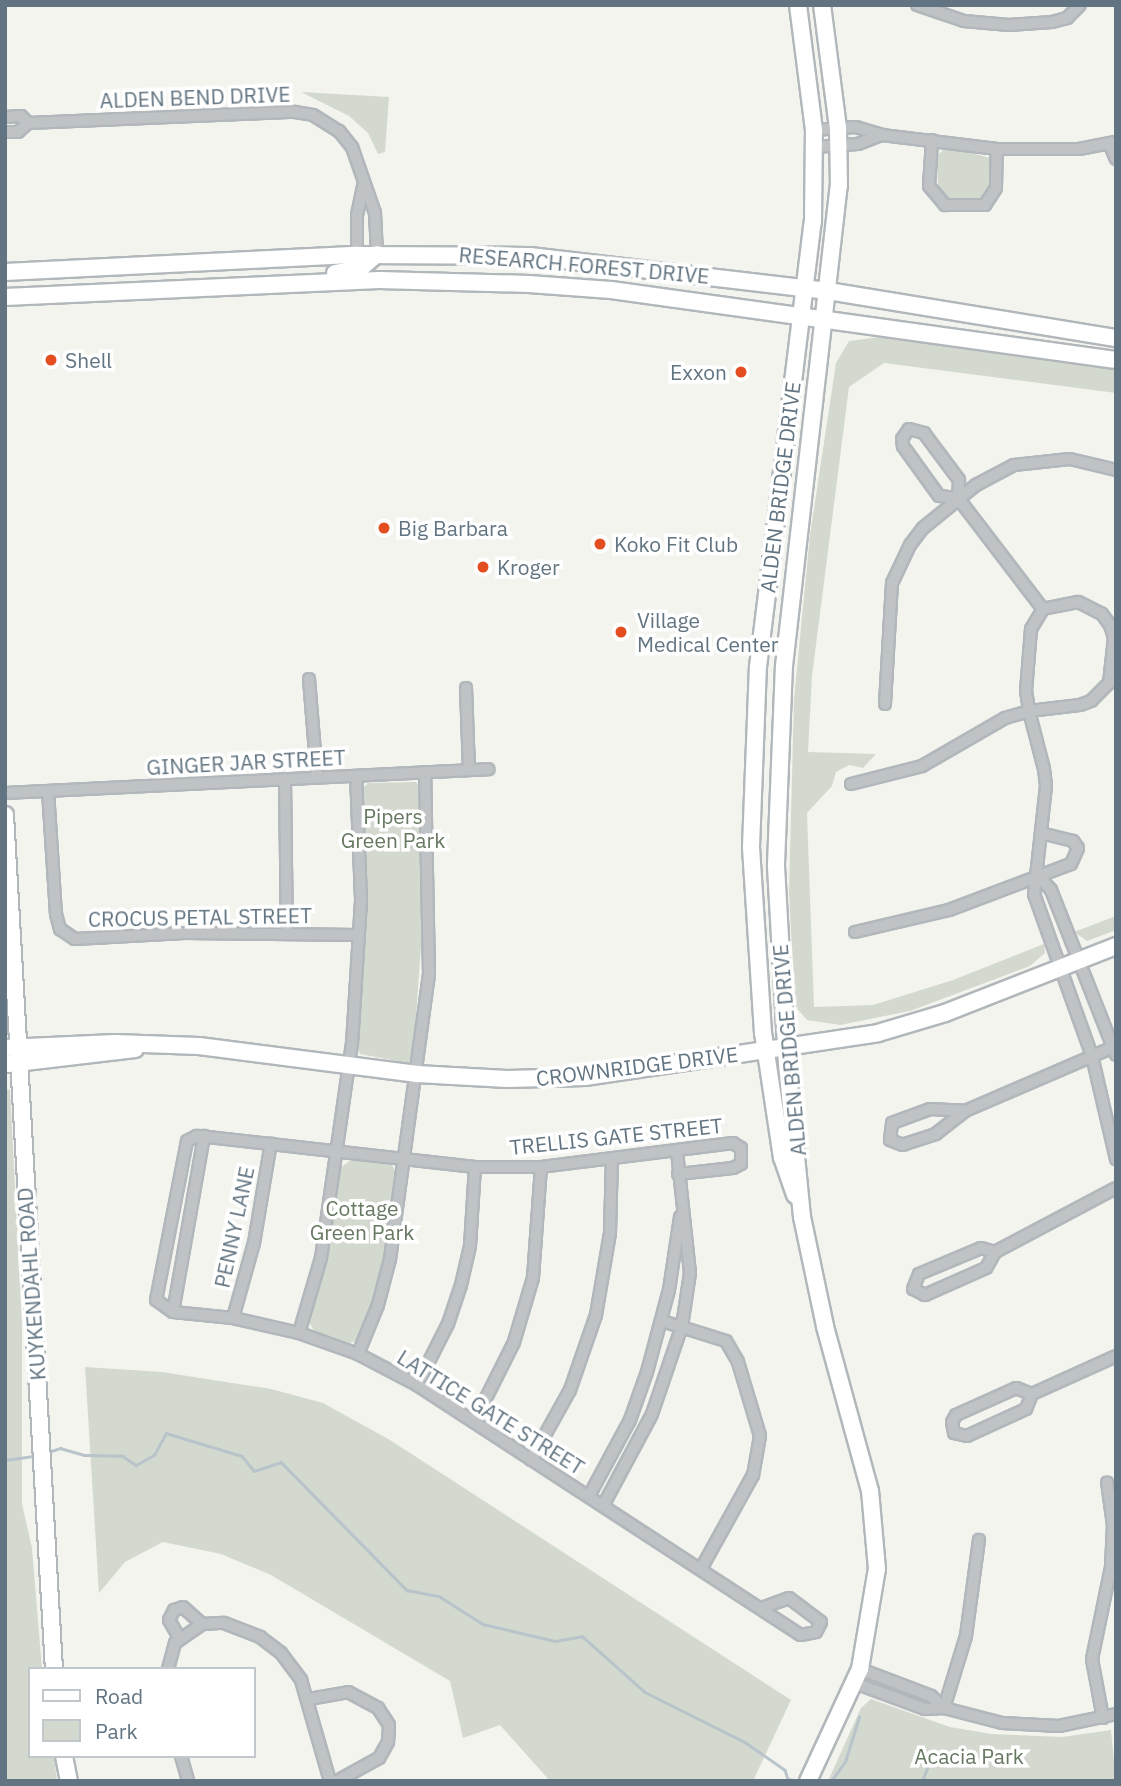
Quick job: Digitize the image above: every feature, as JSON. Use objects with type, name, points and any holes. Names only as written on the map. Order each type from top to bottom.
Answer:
[{"type":"street","name":"ALDEN BRIDGE DRIVE","points":[[798,5],[814,139],[813,222],[758,679],[752,864],[766,1051],[782,1158],[802,1217],[874,1517],[875,1603],[858,1676],[809,1778]]},
{"type":"street","name":"ALDEN BRIDGE DRIVE","points":[[802,1217],[786,1048],[776,864],[784,666],[823,319],[837,220],[838,128],[822,5]]},
{"type":"street","points":[[917,5],[964,20],[1009,25],[1067,18],[1080,5]]},
{"type":"street","name":"ALDEN BEND DRIVE","points":[[5,132],[18,132],[28,123],[304,113],[324,120],[352,147],[363,187],[374,213],[377,254]]},
{"type":"street","name":"ALDEN BEND DRIVE","points":[[5,117],[21,116],[28,123]]},
{"type":"street","points":[[814,139],[838,128],[856,127],[882,135],[997,149],[1113,144],[1116,159]]},
{"type":"street","points":[[814,139],[839,145],[882,135]]},
{"type":"street","points":[[932,140],[929,186],[945,205],[985,205],[996,188],[997,149]]},
{"type":"street","name":"ALDEN BEND DRIVE","points":[[357,254],[356,215],[363,187]]},
{"type":"street","points":[[357,281],[379,265],[422,261],[438,253]]},
{"type":"street","name":"RESEARCH FOREST DRIVE","points":[[5,272],[357,254],[438,253],[615,264],[805,288],[1116,338]]},
{"type":"street","points":[[300,284],[317,274],[361,268],[377,254]]},
{"type":"street","name":"RESEARCH FOREST DRIVE","points":[[5,297],[357,281],[529,284],[801,316],[1116,360]]},
{"type":"street","points":[[958,498],[939,496],[903,446],[906,432],[917,429],[924,433],[960,480],[958,498],[1043,609]]},
{"type":"street","points":[[885,704],[892,583],[910,545],[958,498],[994,474],[1032,460],[1070,459],[1116,470]]},
{"type":"street","points":[[851,784],[922,766],[986,727],[1029,712],[1091,701],[1109,683],[1113,663],[1114,638],[1102,614],[1078,602],[1043,609],[1031,629],[1026,673],[1029,712],[1044,769],[1042,833],[1034,894],[1091,1056],[1116,1159]]},
{"type":"street","points":[[309,679],[317,777]]},
{"type":"street","points":[[466,688],[469,770]]},
{"type":"street","name":"GINGER JAR STREET","points":[[5,793],[488,769]]},
{"type":"street","points":[[358,1354],[384,1283],[405,1162],[429,974],[425,772]]},
{"type":"street","points":[[299,1333],[321,1258],[349,1065],[358,935],[356,776]]},
{"type":"street","points":[[285,779],[287,932]]},
{"type":"street","name":"CROCUS PETAL STREET","points":[[48,791],[56,914],[60,929],[75,939],[287,932],[358,935]]},
{"type":"street","name":"KUYKENDAHL ROAD","points":[[5,816],[10,1056],[40,1419],[54,1667]]},
{"type":"street","points":[[855,932],[949,910],[1071,864],[1077,848],[1065,836],[1042,833]]},
{"type":"street","points":[[965,1111],[949,1127],[903,1145],[888,1137],[892,1123],[918,1113],[965,1111],[1091,1056],[1115,1050],[1051,890],[1038,877]]},
{"type":"street","name":"CROWNRIDGE DRIVE","points":[[10,1056],[116,1054],[142,1047],[199,1046],[417,1074],[507,1079],[585,1077],[786,1048],[901,1027],[1116,946]]},
{"type":"street","points":[[204,1136],[173,1312],[156,1300],[187,1141],[204,1136]]},
{"type":"street","name":"TRELLIS GATE STREET","points":[[204,1136],[405,1162],[474,1167],[541,1167],[733,1143],[743,1155],[741,1164],[733,1168],[677,1174]]},
{"type":"street","name":"PENNY LANE","points":[[233,1318],[254,1243],[271,1143]]},
{"type":"street","points":[[604,1504],[652,1415],[682,1326],[690,1273],[677,1174],[677,1152]]},
{"type":"street","points":[[531,1460],[570,1390],[596,1315],[610,1233],[612,1159]]},
{"type":"street","points":[[417,1385],[444,1332],[461,1285],[470,1246],[474,1167]]},
{"type":"street","points":[[474,1422],[514,1342],[533,1278],[541,1167]]},
{"type":"street","points":[[995,1252],[973,1250],[916,1276],[914,1289],[925,1295],[986,1268],[995,1252],[1116,1188]]},
{"type":"street","points":[[589,1496],[630,1420],[662,1321],[681,1210]]},
{"type":"street","name":"LATTICE GATE STREET","points":[[173,1312],[233,1318],[299,1333],[358,1354],[417,1385],[802,1635],[816,1632],[821,1622],[789,1598],[762,1608]]},
{"type":"street","points":[[662,1321],[726,1340],[738,1362],[760,1436],[753,1475],[701,1569]]},
{"type":"street","points":[[1032,1394],[1016,1388],[956,1415],[952,1430],[967,1436],[1026,1409],[1032,1394],[1116,1356]]},
{"type":"street","points":[[1103,1718],[1092,1660],[1111,1567],[1113,1525],[1107,1482]]},
{"type":"street","points":[[944,1708],[967,1636],[979,1540]]},
{"type":"street","points":[[180,1639],[169,1620],[174,1611],[183,1607],[202,1624]]},
{"type":"street","points":[[169,1667],[180,1639],[202,1624],[224,1623],[260,1637],[295,1670],[309,1699],[330,1781]]},
{"type":"street","points":[[858,1676],[925,1709],[944,1708],[1028,1726],[1103,1718],[1116,1714]]},
{"type":"street","points":[[858,1676],[931,1696],[944,1708]]},
{"type":"street","points":[[309,1699],[348,1692],[378,1708],[389,1724],[388,1742],[379,1758],[337,1781]]},
{"type":"street","points":[[64,1758],[69,1781]]},
{"type":"street","points":[[182,1758],[188,1781]]},
{"type":"green space","points":[[301,92],[389,97],[385,152],[378,154],[368,133],[349,116]]},
{"type":"green space","points":[[947,147],[991,158],[991,189],[983,201],[947,200],[939,195],[936,156]]},
{"type":"green space","points":[[880,337],[1116,369],[1116,393],[884,363],[849,387],[812,676],[808,752],[876,754],[863,768],[849,765],[836,772],[832,786],[807,813],[814,1007],[873,1005],[953,980],[1044,944],[1045,953],[1030,966],[910,1011],[840,1025],[807,1020],[795,1006],[789,893],[794,699],[810,535],[836,363],[849,341]]},
{"type":"green space","name":"Pipers Green Park","points":[[416,782],[421,788],[424,903],[413,1059],[407,1063],[360,1054],[357,1047],[366,908],[362,789],[368,783]]},
{"type":"green space","points":[[1116,916],[1116,930],[1087,941],[1074,932]]},
{"type":"green space","points":[[5,1089],[10,1090],[22,1325],[22,1504],[32,1548],[42,1667],[28,1667],[28,1758],[54,1758],[57,1781],[5,1781]]},
{"type":"green space","name":"Cottage Green Park","points":[[351,1160],[392,1165],[399,1178],[371,1316],[358,1340],[350,1343],[314,1331],[308,1320],[327,1256],[341,1167]]},
{"type":"green space","points":[[85,1367],[162,1372],[271,1389],[323,1403],[390,1440],[791,1700],[753,1781],[550,1781],[500,1725],[463,1738],[450,1681],[271,1575],[221,1554],[163,1542],[125,1562],[99,1593]]},
{"type":"green space","name":"Acacia Park","points":[[871,1699],[950,1727],[992,1734],[1062,1737],[1111,1730],[1116,1781],[828,1781],[861,1708]]},
{"type":"waterway","points":[[48,1452],[60,1448],[84,1455],[123,1456],[136,1465],[154,1455],[166,1433],[242,1456],[254,1471],[281,1462],[407,1590],[439,1596],[483,1624],[555,1641],[582,1636],[645,1692],[745,1742],[785,1770],[788,1779],[797,1781]]},
{"type":"waterway","points":[[5,1460],[35,1456]]},
{"type":"waterway","points":[[831,1781],[845,1762],[859,1717]]},
{"type":"waterway","points":[[922,1781],[934,1752]]},
{"type":"place","name":"Shell","points":[[51,360]]},
{"type":"place","name":"Exxon","points":[[741,372]]},
{"type":"place","name":"Big Barbara","points":[[384,528]]},
{"type":"place","name":"Koko Fit Club","points":[[600,544]]},
{"type":"place","name":"Kroger","points":[[483,567]]},
{"type":"place","name":"Village Medical Center","points":[[621,632]]}]
